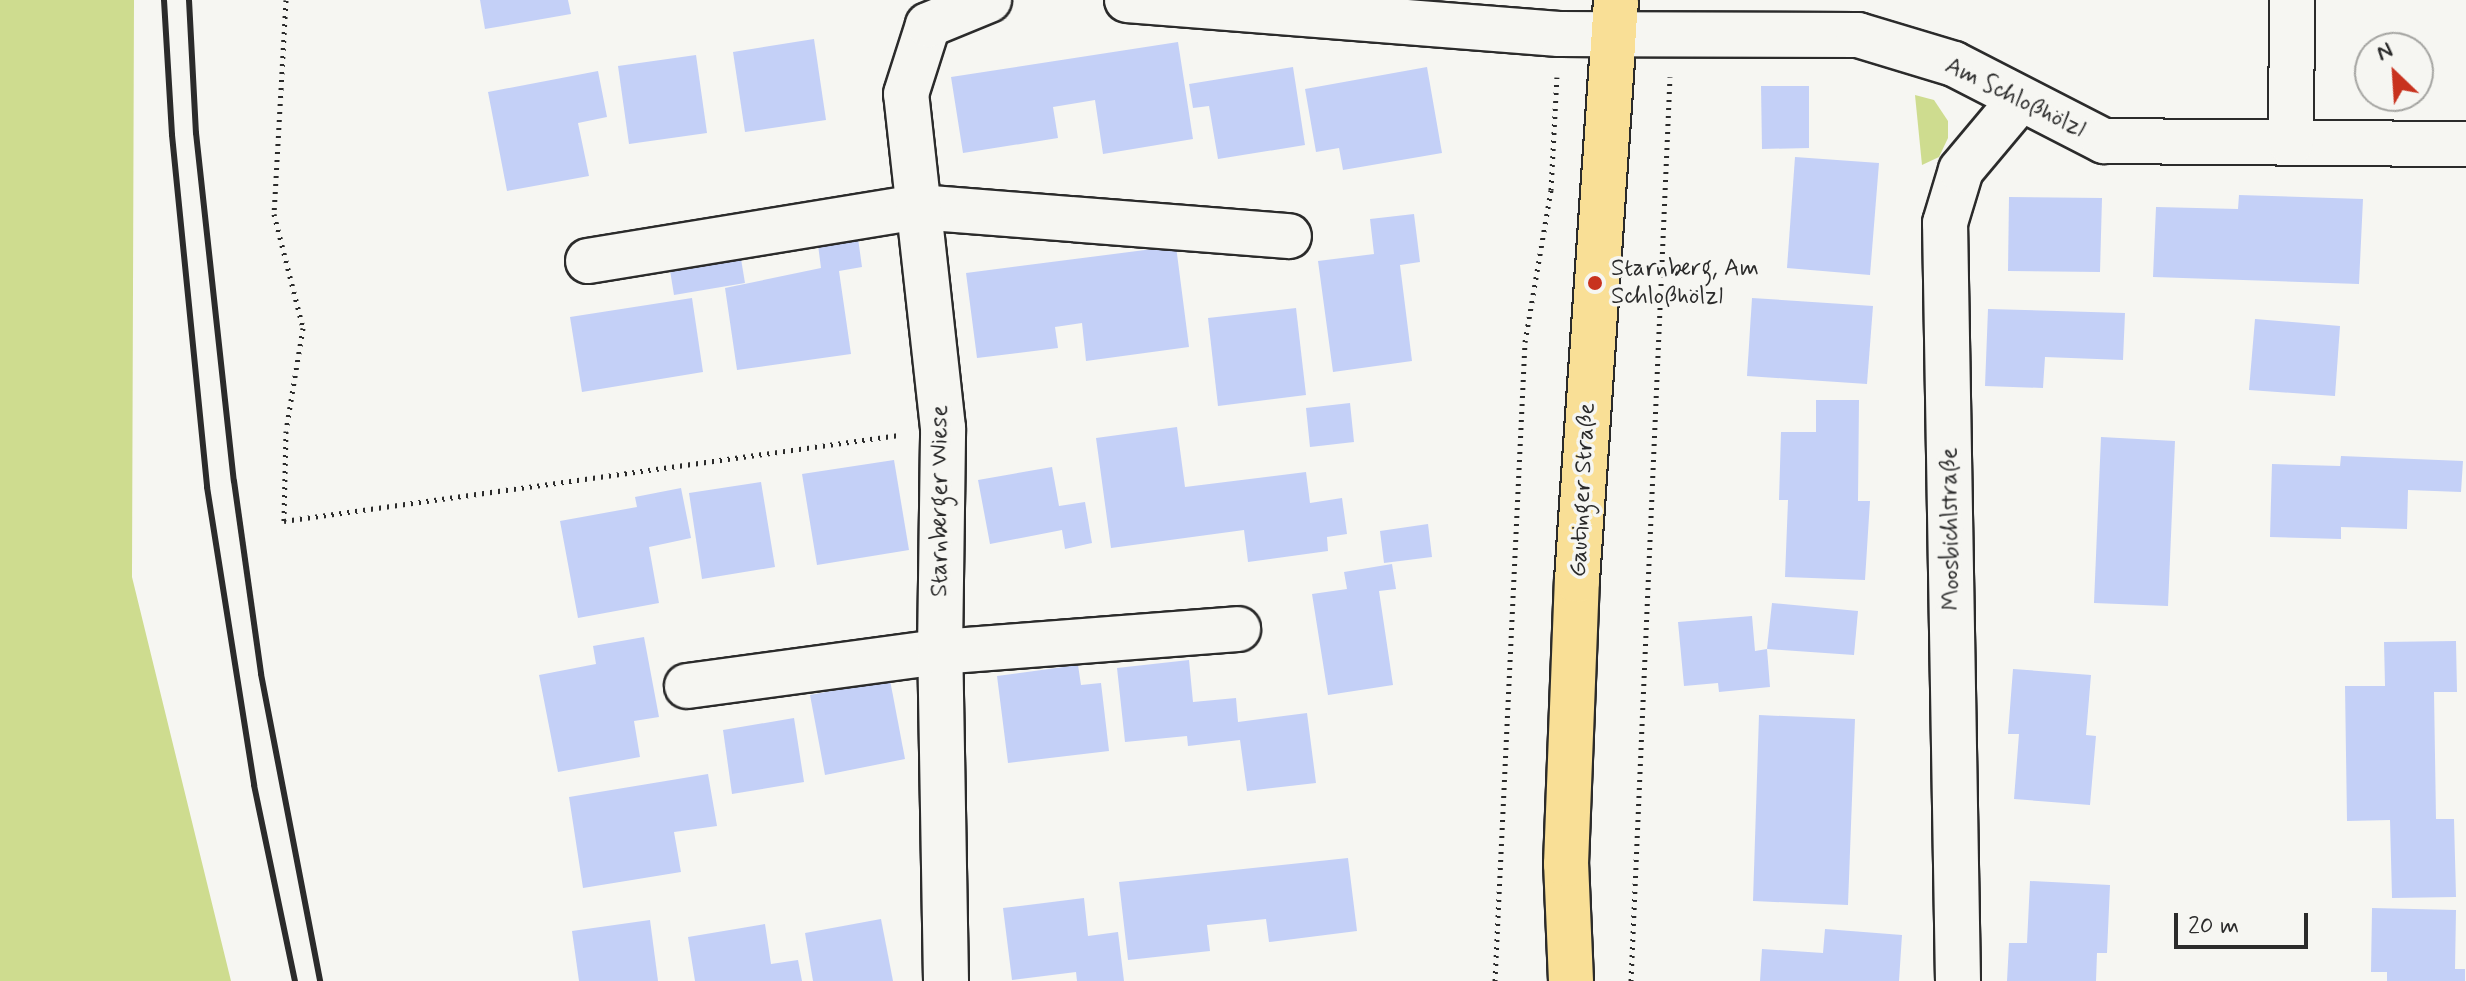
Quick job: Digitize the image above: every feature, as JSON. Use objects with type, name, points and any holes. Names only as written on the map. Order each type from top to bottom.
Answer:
[{"type":"main road","name":"Gautinger Straße","points":[[1571,981],[1566,864],[1576,596],[1615,17]]},
{"type":"street","name":"Starnberger Wiese","points":[[946,981],[940,652],[943,428],[906,94],[919,13],[989,0]]},
{"type":"street","points":[[1127,0],[1559,34],[1615,17]]},
{"type":"street","points":[[2291,143],[2292,0]]},
{"type":"street","name":"Am Schloßhölzl","points":[[1615,17],[1672,36],[1858,35],[1954,64],[2019,101],[2104,141],[2466,144]]},
{"type":"street","name":"Moosbichlstraße","points":[[1958,981],[1945,223],[1961,170],[2019,101]]},
{"type":"street","points":[[588,261],[918,207],[1289,236]]},
{"type":"street","points":[[687,686],[940,652],[1238,629]]},
{"type":"path","points":[[286,0],[274,214],[303,328],[286,431],[284,521],[943,428]]},
{"type":"path","points":[[1495,981],[1525,342],[1551,190],[1559,34]]},
{"type":"path","points":[[1631,981],[1672,36]]},
{"type":"green space","points":[[0,0],[134,0],[132,577],[231,981],[0,981]]},
{"type":"green space","points":[[1915,95],[1934,100],[1948,121],[1948,138],[1939,157],[1922,165]]},
{"type":"building","points":[[480,0],[568,0],[571,14],[485,29]]},
{"type":"building","points":[[814,39],[826,120],[745,132],[733,52]]},
{"type":"building","points":[[1178,42],[1193,139],[1103,154],[1095,100],[1053,107],[1058,138],[963,153],[951,77]]},
{"type":"building","points":[[696,55],[707,133],[629,144],[618,66]]},
{"type":"building","points":[[1293,67],[1305,145],[1218,159],[1209,106],[1193,108],[1189,84]]},
{"type":"building","points":[[1427,67],[1442,153],[1343,170],[1339,148],[1316,152],[1305,89]]},
{"type":"building","points":[[598,71],[607,117],[578,123],[589,176],[507,191],[488,92]]},
{"type":"building","points":[[1761,86],[1809,86],[1809,148],[1762,149]]},
{"type":"building","points":[[1795,157],[1879,163],[1870,275],[1787,268]]},
{"type":"building","points":[[2239,195],[2363,199],[2359,284],[2153,277],[2156,207],[2238,209]]},
{"type":"building","points":[[2009,197],[2102,198],[2100,272],[2008,271]]},
{"type":"building","points":[[1414,214],[1420,262],[1400,265],[1412,361],[1333,372],[1318,261],[1374,254],[1370,219]]},
{"type":"building","points":[[857,231],[862,267],[839,271],[851,354],[737,370],[725,288],[821,268],[817,237]]},
{"type":"building","points":[[1176,246],[1189,347],[1086,361],[1082,323],[1055,327],[1058,348],[977,358],[966,273]]},
{"type":"building","points":[[739,247],[745,283],[674,295],[668,258]]},
{"type":"building","points":[[692,298],[703,372],[582,392],[570,317]]},
{"type":"building","points":[[1752,298],[1873,306],[1867,384],[1747,376]]},
{"type":"building","points":[[1296,308],[1306,395],[1218,406],[1208,318]]},
{"type":"building","points":[[1988,309],[2125,313],[2123,360],[2045,357],[2043,388],[1985,386]]},
{"type":"building","points":[[2255,319],[2340,326],[2335,396],[2249,390]]},
{"type":"building","points":[[1816,400],[1859,400],[1858,501],[1870,501],[1865,580],[1785,577],[1788,500],[1779,500],[1781,432],[1816,432]]},
{"type":"building","points":[[1350,403],[1354,442],[1310,447],[1306,408]]},
{"type":"building","points":[[1177,427],[1185,487],[1306,472],[1310,503],[1342,498],[1347,534],[1327,537],[1328,551],[1248,562],[1244,530],[1111,548],[1096,438]]},
{"type":"building","points":[[2101,437],[2175,441],[2168,606],[2094,603]]},
{"type":"building","points":[[2341,456],[2463,461],[2461,492],[2408,490],[2407,529],[2341,527],[2341,539],[2270,537],[2272,464],[2340,466]]},
{"type":"building","points":[[894,460],[909,550],[817,565],[802,474]]},
{"type":"building","points":[[1052,467],[1059,506],[1085,502],[1092,543],[1065,549],[1062,530],[990,544],[978,480]]},
{"type":"building","points":[[761,482],[775,567],[702,579],[689,493]]},
{"type":"building","points":[[681,488],[691,538],[649,547],[659,603],[578,618],[560,521],[637,507],[635,497]]},
{"type":"building","points":[[1428,524],[1432,557],[1384,563],[1380,531]]},
{"type":"building","points":[[1392,564],[1396,589],[1379,591],[1393,685],[1328,695],[1312,594],[1347,589],[1344,572]]},
{"type":"building","points":[[1772,603],[1858,611],[1854,655],[1767,649]]},
{"type":"building","points":[[1752,616],[1755,651],[1767,649],[1770,687],[1719,692],[1718,683],[1684,686],[1678,622]]},
{"type":"building","points":[[644,637],[659,717],[634,721],[640,757],[558,772],[539,675],[596,664],[593,646]]},
{"type":"building","points":[[2456,641],[2457,692],[2434,692],[2436,819],[2454,819],[2456,897],[2392,898],[2390,820],[2347,821],[2345,686],[2385,686],[2384,642]]},
{"type":"building","points":[[1189,660],[1193,702],[1236,698],[1238,722],[1307,713],[1316,783],[1247,791],[1240,740],[1188,746],[1187,736],[1125,742],[1117,668]]},
{"type":"building","points":[[1078,665],[1081,685],[1101,683],[1109,751],[1008,763],[997,676]]},
{"type":"building","points":[[2013,669],[2091,675],[2086,735],[2096,736],[2090,805],[2014,799],[2019,734],[2008,734]]},
{"type":"building","points":[[890,680],[905,759],[825,775],[810,695]]},
{"type":"building","points":[[1759,715],[1855,719],[1848,905],[1753,901]]},
{"type":"building","points":[[794,718],[804,782],[732,794],[723,730]]},
{"type":"building","points":[[708,774],[717,826],[674,832],[681,872],[583,888],[569,797]]},
{"type":"building","points":[[1348,858],[1357,931],[1269,942],[1266,919],[1207,925],[1210,951],[1128,960],[1119,882]]},
{"type":"building","points":[[2030,881],[2110,885],[2107,953],[2097,953],[2096,981],[2007,981],[2009,943],[2027,943]]},
{"type":"building","points":[[1084,898],[1088,936],[1118,932],[1124,981],[1077,981],[1076,972],[1012,980],[1003,908]]},
{"type":"building","points":[[2372,908],[2456,910],[2455,969],[2465,969],[2465,981],[2387,981],[2387,972],[2371,972]]},
{"type":"building","points":[[881,919],[893,981],[813,981],[805,933]]},
{"type":"building","points":[[650,920],[658,981],[579,981],[572,931]]},
{"type":"building","points":[[765,924],[771,964],[798,960],[802,981],[695,981],[688,937]]},
{"type":"building","points":[[1825,929],[1902,935],[1899,981],[1760,981],[1762,949],[1823,953]]},
{"type":"railway","points":[[164,0],[172,135],[207,487],[254,785],[295,981]]},
{"type":"railway","points":[[189,0],[196,133],[234,481],[261,674],[320,981]]},
{"type":"place","name":"Starnberg, Am Schloßhölzl","points":[[1595,283]]}]
